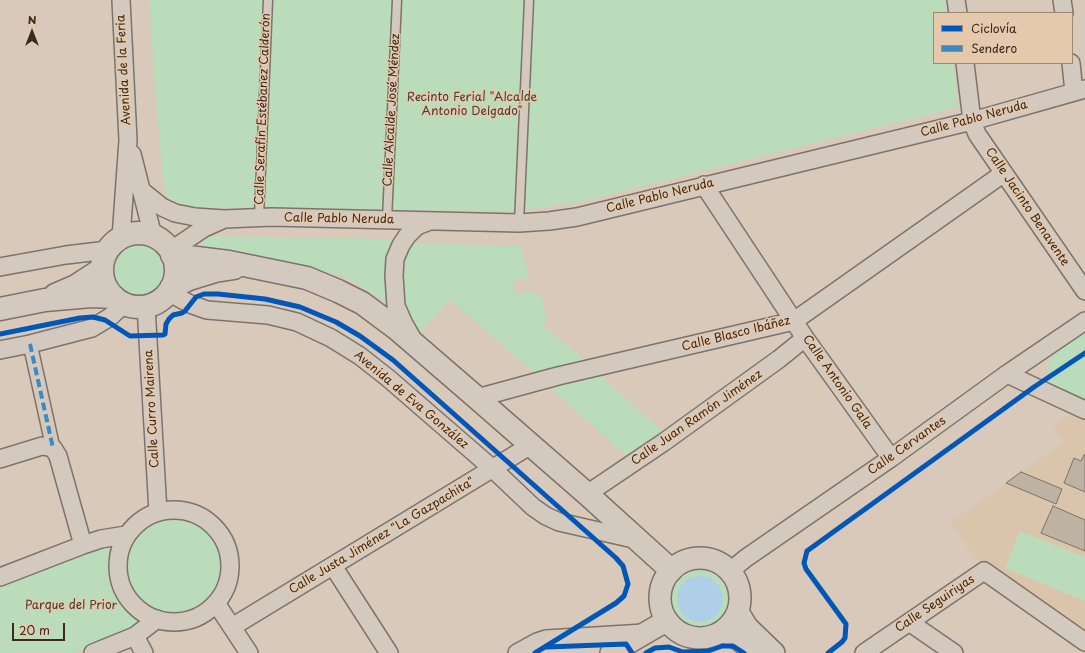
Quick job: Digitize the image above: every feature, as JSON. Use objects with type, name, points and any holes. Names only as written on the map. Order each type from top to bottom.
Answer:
[{"type":"main road","points":[[45,300],[76,286],[110,252],[131,234],[142,233],[153,236],[165,244],[171,253],[176,267],[175,279],[169,290]]},
{"type":"main road","points":[[110,252],[105,285],[119,301]]},
{"type":"main road","points":[[171,253],[269,269]]},
{"type":"main road","points":[[0,309],[45,300],[91,296],[119,301],[139,307],[146,306],[156,303],[169,290],[189,279],[215,271],[239,268],[269,269]]},
{"type":"main road","name":"Avenida de Eva González","points":[[269,269],[307,278],[350,297],[362,303],[397,329],[532,445],[671,570]]},
{"type":"street","name":"Avenida de la Feria","points":[[121,0],[128,140]]},
{"type":"street","points":[[956,0],[958,12]]},
{"type":"street","points":[[1062,0],[1064,12]]},
{"type":"street","name":"Calle Jacinto Benavente","points":[[965,64],[972,121],[977,134],[1085,291]]},
{"type":"street","points":[[1071,64],[1080,90]]},
{"type":"street","name":"Calle Pablo Neruda","points":[[141,190],[162,207],[175,212],[195,217],[224,219],[259,218],[519,223],[577,217],[972,121],[1080,90]]},
{"type":"street","points":[[128,140],[153,236]]},
{"type":"street","points":[[0,267],[66,255],[110,252],[128,140]]},
{"type":"street","name":"Calle Blasco Ibáñez","points":[[477,398],[584,370],[794,321],[1004,173]]},
{"type":"street","name":"Calle Antonio Gala","points":[[704,185],[805,338],[891,458]]},
{"type":"street","name":"Calle Pablo Neruda","points":[[171,253],[204,228],[224,219]]},
{"type":"street","points":[[419,348],[404,324],[396,306],[394,276],[395,259],[404,240],[417,226],[430,221]]},
{"type":"street","name":"Avenida de Eva González","points":[[169,290],[190,304],[207,310],[268,315],[297,322],[331,338],[360,356],[388,378],[493,469],[533,507],[546,516],[559,522],[638,540]]},
{"type":"street","points":[[0,350],[92,328],[110,317],[119,301]]},
{"type":"street","name":"Calle Curro Mairena","points":[[146,306],[158,512]]},
{"type":"street","name":"Calle Cervantes","points":[[730,571],[752,554],[891,458],[1007,374],[1085,321]]},
{"type":"street","name":"Calle Juan Ramón Jiménez","points":[[587,494],[671,437],[779,360],[805,338]]},
{"type":"street","points":[[30,344],[53,448],[58,456],[83,544]]},
{"type":"street","points":[[1007,374],[1085,410]]},
{"type":"street","name":"Calle Justa Jiménez \"La Gazpachita\"","points":[[232,627],[532,445]]},
{"type":"street","points":[[0,459],[42,446],[53,448]]},
{"type":"street","points":[[178,509],[197,514],[214,525],[225,540],[231,559],[230,579],[222,597],[208,612],[190,621],[171,623],[157,620],[135,608],[123,592],[117,572],[119,553],[126,535],[140,520],[158,512],[178,509]]},
{"type":"street","points":[[0,577],[83,544],[101,539],[126,535]]},
{"type":"street","points":[[694,558],[707,558],[720,563],[730,571],[736,579],[741,598],[738,612],[731,624],[722,633],[710,638],[698,639],[685,636],[674,630],[666,621],[660,608],[659,594],[663,581],[671,570],[682,562],[694,558]]},
{"type":"street","points":[[333,566],[389,653]]},
{"type":"street","name":"Calle Seguiriyas","points":[[864,653],[984,571],[1085,642]]},
{"type":"street","points":[[216,603],[249,653]]},
{"type":"street","points":[[738,612],[747,627],[774,653]]},
{"type":"street","points":[[93,653],[135,636],[157,620]]},
{"type":"street","points":[[611,653],[666,621]]},
{"type":"street","points":[[909,622],[954,653]]},
{"type":"street","points":[[517,653],[537,642],[546,639],[644,633]]},
{"type":"street","points":[[722,633],[739,642],[752,653]]},
{"type":"street","points":[[135,636],[144,653]]},
{"type":"lane","name":"Calle Serafín Estébanez Calderón","points":[[259,218],[268,0]]},
{"type":"lane","name":"Calle Alcalde José Méndez","points":[[387,220],[397,0]]},
{"type":"lane","points":[[519,223],[529,0]]},
{"type":"shaded area","points":[[1072,414],[1085,420],[1085,634],[979,562],[950,523],[1064,442],[1053,427]]},
{"type":"green space","name":"Recinto Ferial \"Alcalde Antonio Delgado\"","points":[[149,0],[945,0],[947,12],[933,12],[933,64],[953,64],[959,107],[583,201],[542,208],[508,211],[199,208],[174,202],[166,194],[163,184]]},
{"type":"green space","points":[[211,236],[395,239],[389,254],[385,286],[389,303],[344,277],[296,263],[211,255],[202,250],[204,239]]},
{"type":"green space","points":[[410,243],[521,246],[529,278],[513,281],[516,295],[530,292],[541,295],[547,320],[544,322],[544,327],[585,360],[533,372],[450,300],[417,335],[403,306],[402,255]]},
{"type":"green space","points":[[139,244],[149,246],[158,252],[164,261],[166,271],[164,281],[158,290],[149,296],[139,298],[129,296],[120,290],[114,281],[112,271],[114,261],[120,252],[129,246]]},
{"type":"green space","points":[[1085,332],[1085,404],[1053,386],[1049,378],[1048,367],[1054,353]]},
{"type":"green space","points":[[599,375],[665,433],[629,458],[549,387]]},
{"type":"green space","points":[[174,520],[192,524],[206,534],[216,548],[220,566],[216,584],[206,598],[192,608],[174,612],[156,608],[142,598],[132,584],[128,566],[132,548],[142,534],[156,524]]},
{"type":"green space","points":[[1020,531],[1085,557],[1085,601],[1005,568]]},
{"type":"green space","name":"Parque del Prior","points":[[99,546],[109,550],[111,576],[114,590],[130,612],[136,617],[137,623],[133,629],[74,653],[0,653],[0,585]]},
{"type":"green space","points":[[694,569],[706,569],[717,574],[725,582],[730,593],[728,611],[717,624],[706,629],[694,629],[683,624],[675,616],[670,605],[670,593],[675,582],[683,574]]},
{"type":"water","points":[[696,576],[704,576],[713,580],[719,586],[723,599],[719,612],[713,618],[704,622],[696,622],[687,618],[681,612],[677,603],[677,595],[681,586],[687,580]]},
{"type":"building","points":[[1084,455],[1085,492],[1064,483],[1074,458],[1081,461]]},
{"type":"building","points":[[1021,472],[1062,489],[1056,504],[1006,483]]},
{"type":"building","points":[[1053,506],[1085,520],[1085,551],[1041,533]]},
{"type":"marked path","points":[[30,344],[53,448]]},
{"type":"cycle path","points":[[0,334],[80,318],[93,317],[105,320],[130,336],[163,335],[165,334],[166,324],[169,319],[173,315],[185,311],[196,297],[204,294],[218,294],[265,299],[300,307],[336,322],[360,336],[393,360],[616,558],[623,566],[628,584],[624,596],[616,603],[535,653]]},
{"type":"cycle path","points":[[828,653],[845,638],[846,624],[806,569],[804,563],[807,551],[1034,387],[1085,353]]},
{"type":"cycle path","points":[[547,647],[626,644],[632,653]]},
{"type":"cycle path","points":[[646,653],[655,648],[669,647],[683,652],[708,651],[722,646],[733,646],[744,653]]}]
